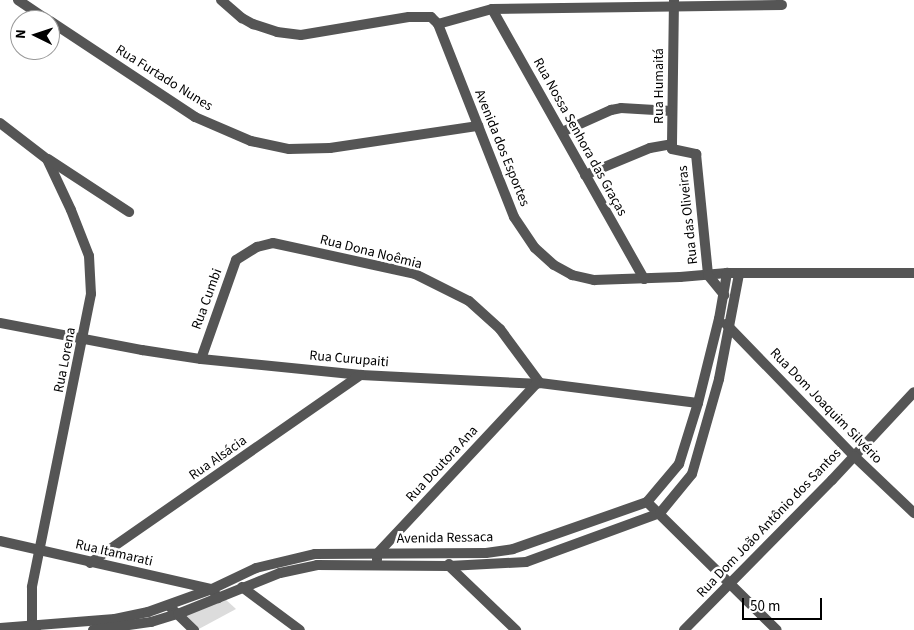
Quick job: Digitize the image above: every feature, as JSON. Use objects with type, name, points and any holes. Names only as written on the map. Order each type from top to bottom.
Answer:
[{"type":"street","name":"Rua Furtado Nunes","points":[[18,0],[33,10]]},
{"type":"street","points":[[221,0],[242,18],[253,24],[288,34],[315,34],[423,15],[431,17],[438,24],[492,9],[673,4],[782,5]]},
{"type":"street","name":"Rua Humaitá","points":[[672,144],[673,4]]},
{"type":"street","name":"Rua Nossa Senhora das Graças","points":[[492,9],[644,279]]},
{"type":"street","name":"Avenida dos Esportes","points":[[438,24],[514,217],[524,234],[547,259],[563,271],[591,280],[644,279],[727,273],[914,273]]},
{"type":"street","name":"Rua Furtado Nunes","points":[[60,28],[195,116],[251,141],[289,148],[330,148],[478,126]]},
{"type":"street","points":[[562,132],[611,110],[622,108],[672,111]]},
{"type":"street","name":"Rua Lorena","points":[[0,123],[47,159],[71,210],[89,256],[91,294],[84,338],[32,587],[34,627]]},
{"type":"street","points":[[585,175],[650,148],[672,144]]},
{"type":"street","name":"Rua das Oliveiras","points":[[672,144],[673,150],[694,153],[708,275]]},
{"type":"street","points":[[47,159],[129,212]]},
{"type":"street","name":"Rua Cumbi","points":[[201,359],[236,260],[257,247],[273,243]]},
{"type":"street","name":"Rua Dona Noêmia","points":[[273,243],[416,274],[469,300],[500,329],[538,384]]},
{"type":"street","name":"Avenida Ressaca","points":[[0,628],[34,627],[115,619],[169,606],[256,568],[283,560],[315,554],[486,552],[520,548],[647,502],[679,464],[698,403],[719,319],[727,273]]},
{"type":"street","points":[[660,513],[692,474],[712,407],[739,274]]},
{"type":"street","points":[[708,275],[724,295]]},
{"type":"street","name":"Rua Dom Joaquim Silvério","points":[[719,319],[729,327],[854,456],[914,513]]},
{"type":"street","name":"Rua Curupaiti","points":[[0,323],[142,350],[201,359],[361,375],[538,384],[698,403]]},
{"type":"street","name":"Rua Alsácia","points":[[90,562],[361,375]]},
{"type":"street","name":"Rua Doutora Ana","points":[[377,554],[538,384]]},
{"type":"street","name":"Rua Dom João Antônio dos Santos","points":[[684,630],[914,392]]},
{"type":"street","points":[[647,502],[660,513],[729,585],[777,630]]},
{"type":"street","name":"Avenida Ressaca","points":[[93,630],[151,622],[178,614],[280,573],[316,565],[449,566],[526,562],[660,513]]},
{"type":"street","name":"Rua Itamarati","points":[[0,541],[212,588]]},
{"type":"street","points":[[448,553],[449,566],[516,630]]},
{"type":"street","points":[[376,566],[377,554]]},
{"type":"street","points":[[242,587],[300,630]]},
{"type":"street","points":[[212,588],[218,598]]},
{"type":"street","points":[[169,606],[194,630]]},
{"type":"shaded area","points":[[224,598],[236,609],[197,630],[179,618]]}]
